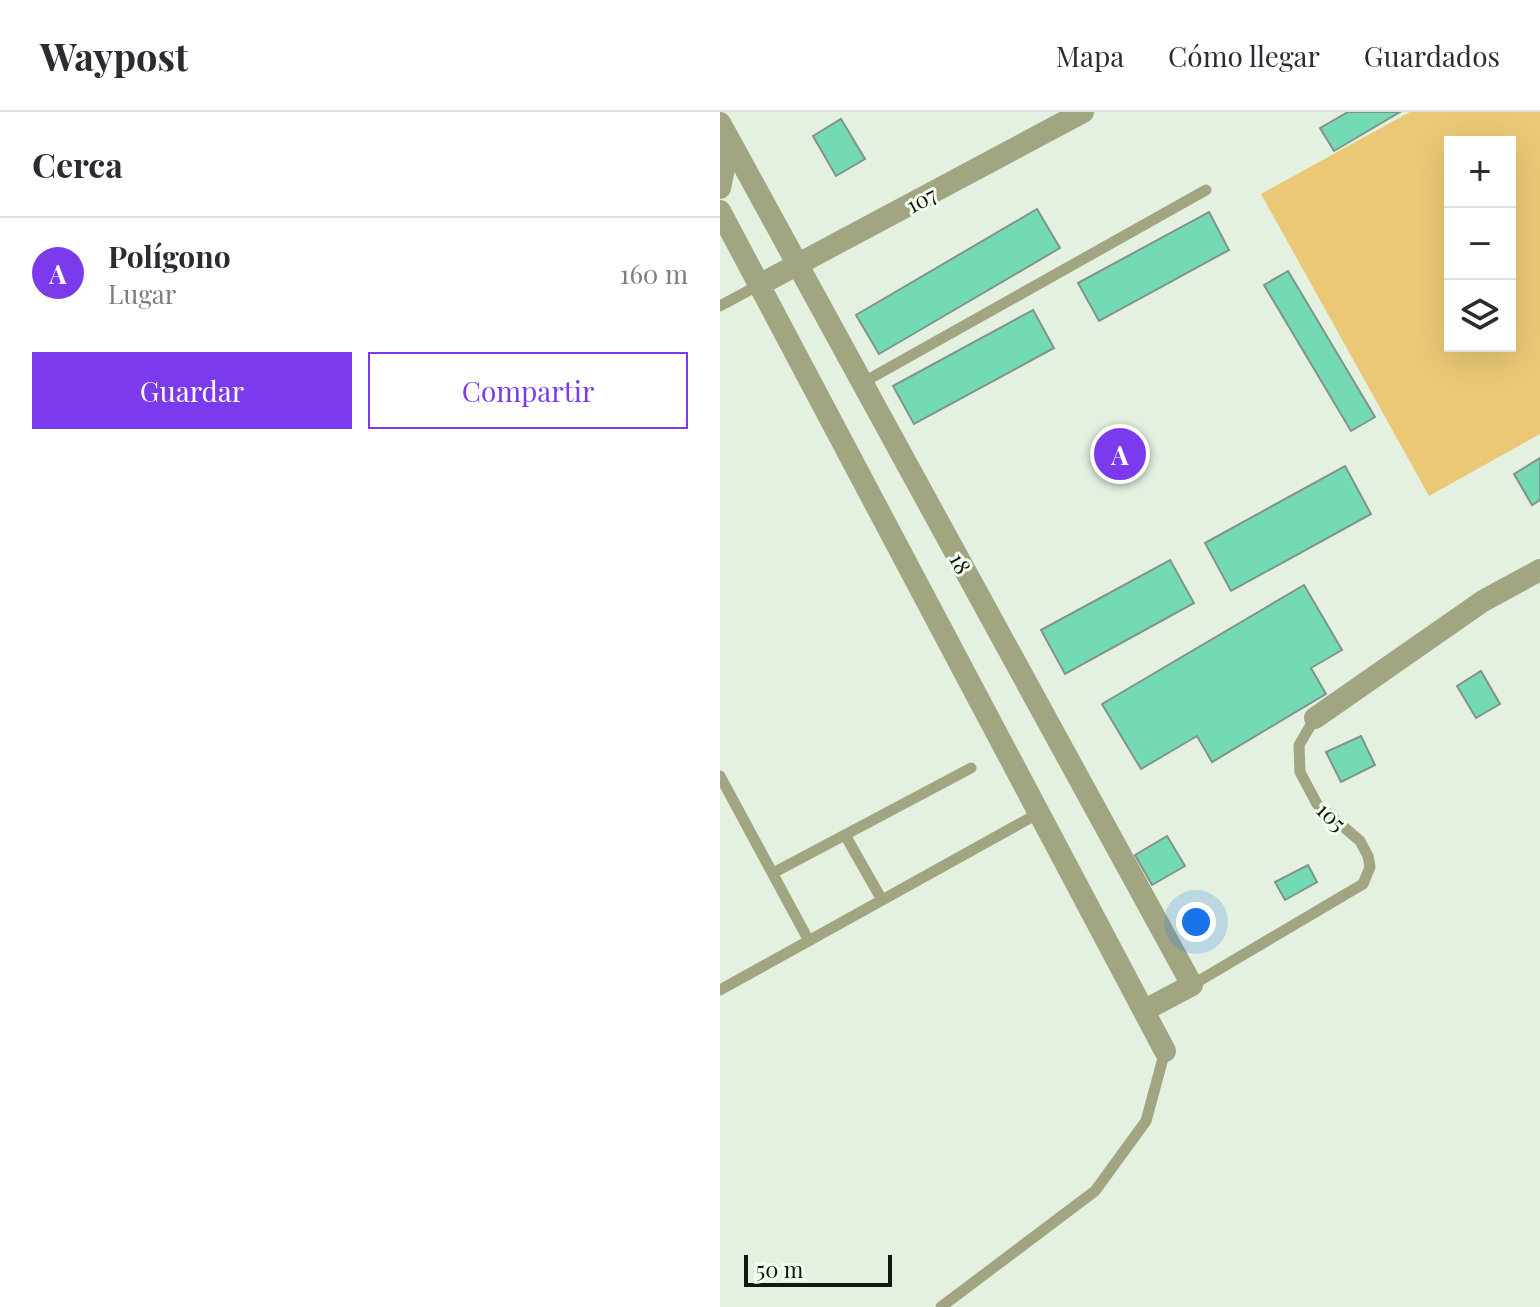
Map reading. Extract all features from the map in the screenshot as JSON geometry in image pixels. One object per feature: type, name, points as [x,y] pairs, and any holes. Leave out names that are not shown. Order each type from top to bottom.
[{"type":"street","name":"107","points":[[759,285],[1083,112]]},
{"type":"street","name":"18","points":[[725,132],[1192,985]]},
{"type":"street","name":"18","points":[[720,188],[725,132]]},
{"type":"street","points":[[720,211],[1165,1051]]},
{"type":"street","name":"105","points":[[1315,718],[1483,601],[1540,570]]},
{"type":"street","name":"105","points":[[1145,1010],[1192,985]]},
{"type":"lane","points":[[862,383],[1206,190]]},
{"type":"lane","points":[[720,306],[759,285]]},
{"type":"lane","name":"105","points":[[1192,985],[1363,884],[1370,867],[1360,841],[1317,804],[1300,772],[1299,745],[1315,718]]},
{"type":"lane","points":[[773,873],[971,768]]},
{"type":"lane","points":[[720,776],[809,941]]},
{"type":"lane","points":[[720,990],[1040,812]]},
{"type":"lane","points":[[845,835],[882,900]]},
{"type":"lane","points":[[941,1307],[1095,1191],[1146,1121],[1165,1051]]},
{"type":"shaded area","points":[[1410,112],[1540,112],[1540,434],[1429,496],[1261,194]]},
{"type":"building","points":[[1348,112],[1400,112],[1334,151],[1320,128]]},
{"type":"building","points":[[841,119],[865,159],[836,176],[813,136]]},
{"type":"building","points":[[1037,209],[1060,248],[879,354],[856,315]]},
{"type":"building","points":[[1209,212],[1229,250],[1099,321],[1078,283]]},
{"type":"building","points":[[1288,271],[1375,417],[1351,431],[1264,285]]},
{"type":"building","points":[[1033,310],[1054,348],[914,424],[893,386]]},
{"type":"building","points":[[1540,458],[1540,500],[1532,505],[1514,474]]},
{"type":"building","points":[[1345,466],[1371,514],[1231,591],[1205,543]]},
{"type":"building","points":[[1170,560],[1194,603],[1065,674],[1041,630]]},
{"type":"building","points":[[1304,585],[1342,650],[1311,668],[1326,694],[1212,762],[1197,736],[1141,769],[1102,704]]},
{"type":"building","points":[[1481,671],[1500,704],[1476,718],[1457,686]]},
{"type":"building","points":[[1361,736],[1375,765],[1341,782],[1326,752]]},
{"type":"building","points":[[1167,836],[1185,866],[1152,885],[1135,855]]},
{"type":"building","points":[[1308,865],[1317,882],[1285,900],[1275,882]]},
{"type":"place","name":"Polígono","points":[[1120,454]]}]
